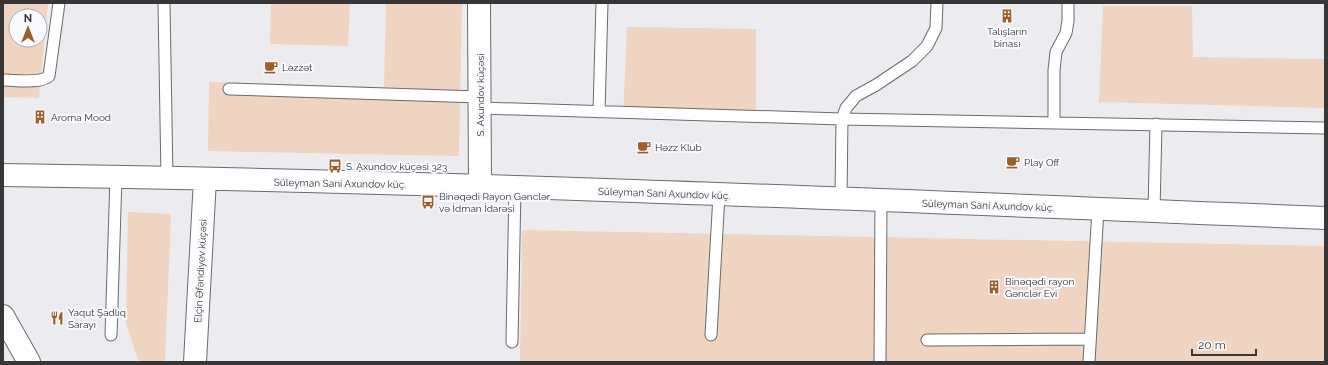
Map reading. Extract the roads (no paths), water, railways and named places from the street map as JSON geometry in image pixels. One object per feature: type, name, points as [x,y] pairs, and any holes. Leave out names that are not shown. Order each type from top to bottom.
[{"type":"street","name":"S. Axundov küçəsi","points":[[479,3],[480,186]]},
{"type":"street","name":"Süleyman Sani Axundov küç.","points":[[3,175],[515,187],[1325,218]]},
{"type":"street","name":"Elçin Əfəndiyev küçəsi","points":[[195,362],[205,179]]},
{"type":"street","points":[[3,316],[29,362]]},
{"type":"lane","points":[[3,80],[33,81],[46,79],[49,76],[59,3]]},
{"type":"lane","points":[[164,3],[167,178]]},
{"type":"lane","points":[[599,112],[602,3]]},
{"type":"lane","points":[[841,199],[842,119],[846,108],[856,96],[876,85],[912,61],[927,46],[936,28],[938,3]]},
{"type":"lane","points":[[1054,122],[1054,70],[1056,52],[1066,33],[1068,3]]},
{"type":"lane","points":[[229,90],[480,102],[599,112],[842,119],[1325,128]]},
{"type":"lane","points":[[1154,211],[1156,124]]},
{"type":"lane","points":[[111,335],[116,177]]},
{"type":"lane","points":[[512,342],[515,187]]},
{"type":"lane","points":[[710,335],[719,195]]},
{"type":"lane","points":[[880,362],[881,200]]},
{"type":"lane","points":[[1089,362],[1098,209]]},
{"type":"lane","points":[[927,340],[1090,339]]},
{"type":"place","name":"Talışların binası","points":[[1007,16]]},
{"type":"place","name":"Ləzzət","points":[[271,67]]},
{"type":"place","name":"Aroma Mood","points":[[40,117]]},
{"type":"place","name":"Həzz Klub","points":[[644,147]]},
{"type":"place","name":"Play Off","points":[[1013,162]]},
{"type":"place","name":"S. Axundov küçəsi 323","points":[[335,166]]},
{"type":"place","name":"Binəqədi Rayon Gənclər və İdman İdarəsi","points":[[428,202]]},
{"type":"place","name":"Binəqədi rayon Gənclər Evi","points":[[994,287]]},
{"type":"place","name":"Yaqut Şadlıq Sarayı","points":[[57,318]]}]
